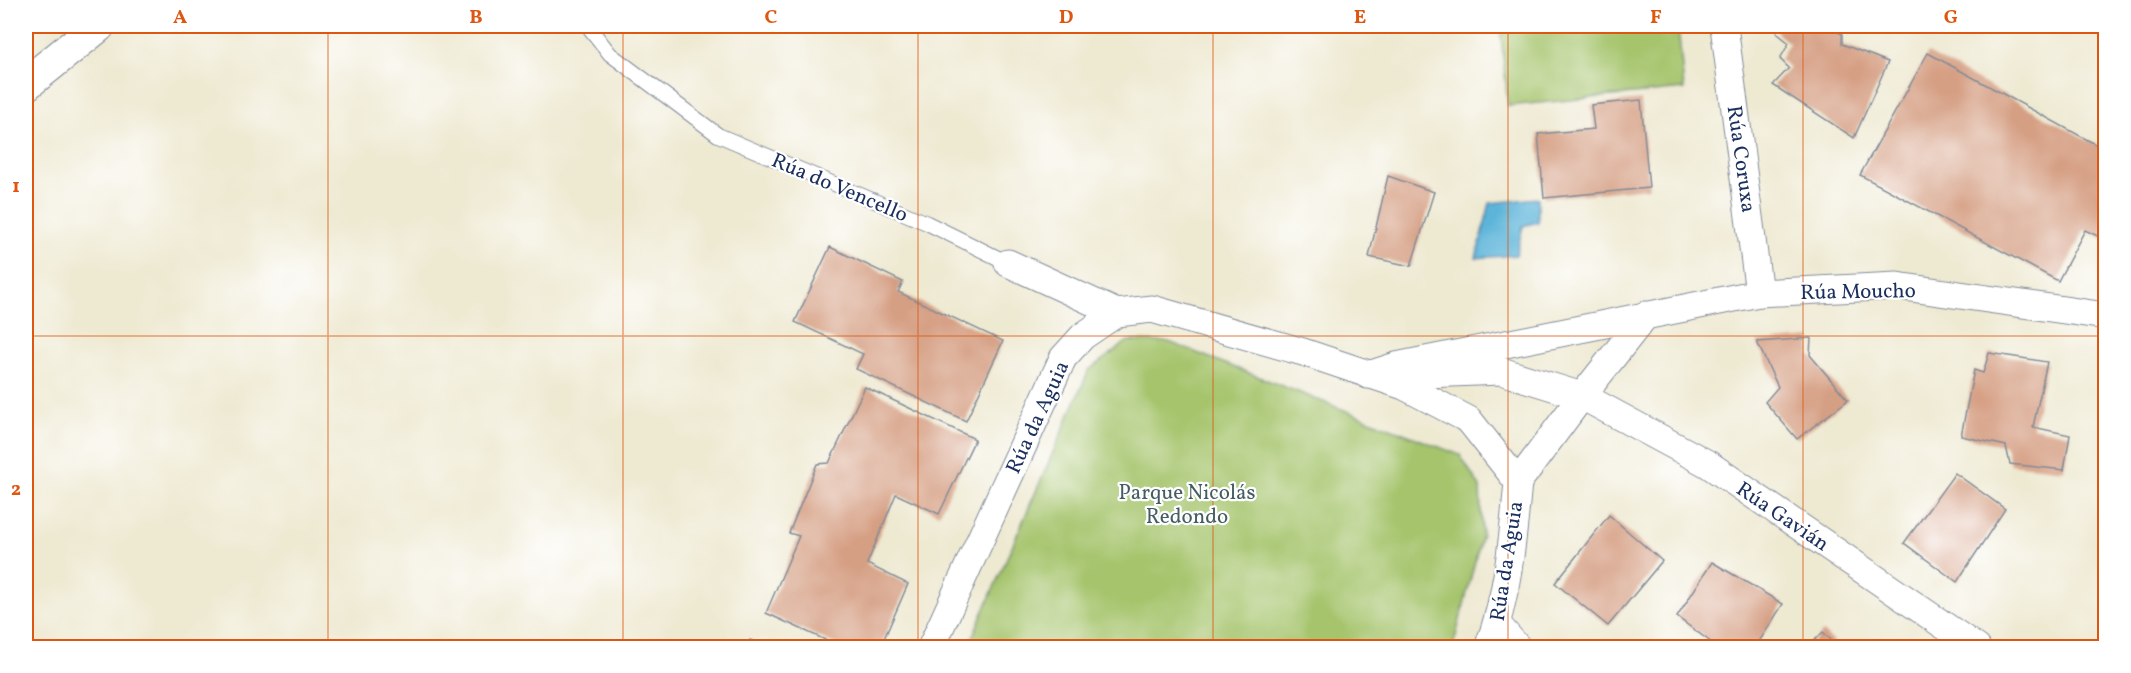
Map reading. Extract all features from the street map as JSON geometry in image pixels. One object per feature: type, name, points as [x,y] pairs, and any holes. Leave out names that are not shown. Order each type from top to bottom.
[{"type":"main road","points":[[26,84],[98,26]]},
{"type":"street","name":"Rúa Coruxa","points":[[1724,26],[1760,293]]},
{"type":"street","name":"Rúa do Vencello","points":[[1008,263],[1117,313]]},
{"type":"street","name":"Rúa Moucho","points":[[1368,375],[1396,366],[1760,293],[1897,286],[2106,316]]},
{"type":"street","name":"Rúa da Aguia","points":[[931,648],[1063,358],[1083,336],[1117,313],[1152,309],[1303,352],[1404,386],[1469,420],[1518,482],[1515,520],[1492,636]]},
{"type":"street","points":[[1518,482],[1646,315]]},
{"type":"street","points":[[1404,386],[1427,374],[1501,371],[1582,396]]},
{"type":"street","name":"Rúa Gavián","points":[[1582,396],[1708,464],[1977,648]]},
{"type":"street","points":[[1492,636],[1518,648]]},
{"type":"lane","name":"Rúa do Vencello","points":[[588,26],[610,54],[718,135],[927,224],[1008,263]]},
{"type":"green space","points":[[1500,26],[1678,26],[1684,89],[1508,106]]},
{"type":"green space","name":"Parque Nicolás Redondo","points":[[1128,341],[1169,342],[1460,455],[1480,487],[1482,534],[1453,647],[968,647],[1089,370]]},
{"type":"water","points":[[1538,198],[1538,222],[1523,226],[1516,255],[1476,258],[1490,203]]},
{"type":"building","points":[[1774,26],[1828,26],[1842,34],[1842,44],[1888,62],[1854,138],[1773,85],[1789,68],[1780,59],[1789,43],[1778,34]]},
{"type":"building","points":[[1928,53],[2106,150],[2106,240],[2085,230],[2058,281],[1860,175]]},
{"type":"building","points":[[1641,100],[1649,188],[1544,198],[1538,134],[1594,129],[1591,105]]},
{"type":"building","points":[[1388,176],[1434,192],[1411,266],[1369,257]]},
{"type":"building","points":[[830,247],[903,282],[898,292],[1003,341],[966,421],[856,369],[863,354],[795,322]]},
{"type":"building","points":[[1811,338],[1810,355],[1848,400],[1797,439],[1765,402],[1778,387],[1757,342]]},
{"type":"building","points":[[1989,353],[2047,362],[2033,427],[2070,435],[2064,470],[2010,464],[2006,446],[1961,436],[1974,370],[1983,373]]},
{"type":"building","points":[[865,387],[975,439],[939,514],[896,494],[867,564],[908,584],[880,648],[843,648],[766,613],[799,536],[789,533],[817,464],[829,463]]},
{"type":"building","points":[[1955,473],[2005,509],[1957,582],[1904,543]]},
{"type":"building","points":[[1609,515],[1662,561],[1608,626],[1555,583]]},
{"type":"building","points":[[1712,562],[1783,604],[1755,648],[1719,648],[1677,617]]},
{"type":"building","points":[[1823,632],[1839,648],[1807,648]]},
{"type":"building","points":[[750,640],[766,648],[747,648]]}]
